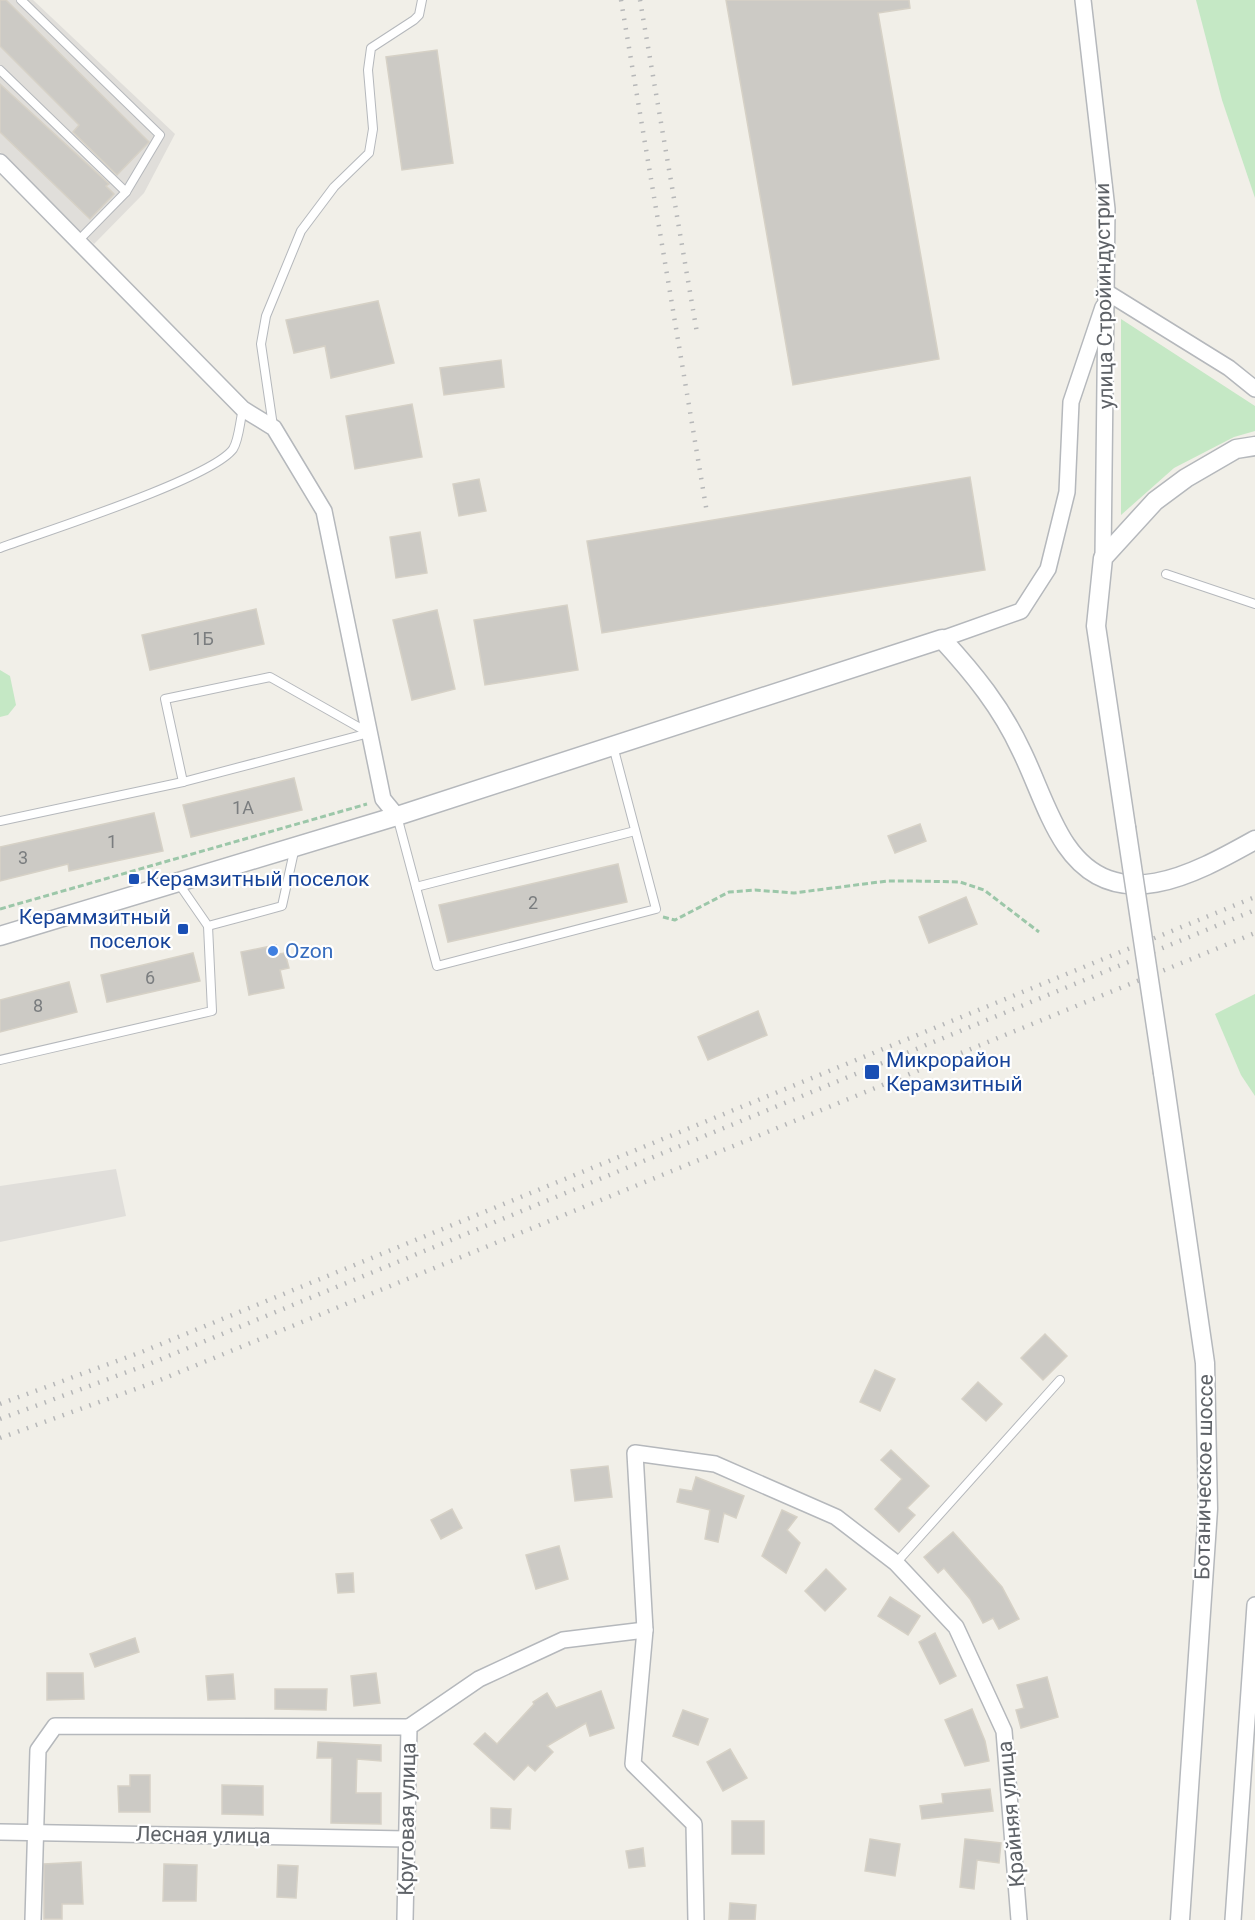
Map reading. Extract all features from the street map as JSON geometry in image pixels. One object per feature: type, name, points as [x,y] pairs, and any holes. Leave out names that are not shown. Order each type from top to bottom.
[{"type":"street","name":"улица Стройиндустрии","points":[[1083,0],[1107,209],[1108,293],[1103,558]]},
{"type":"street","points":[[0,162],[243,408],[274,428],[324,511],[383,799],[398,816]]},
{"type":"street","points":[[0,936],[398,816],[942,639],[1021,611],[1048,569],[1067,492],[1071,402],[1108,293],[1229,368],[1255,389]]},
{"type":"street","points":[[1103,558],[1155,501],[1186,478],[1236,448],[1255,446]]},
{"type":"street","name":"Ботаническое шоссе","points":[[1103,558],[1096,626],[1205,1363],[1208,1487],[1180,1920]]},
{"type":"street","points":[[942,639],[982,682],[1020,747],[1065,843],[1091,872],[1105,881],[1146,886],[1205,868],[1255,840]]},
{"type":"street","name":"Крайняя улица","points":[[645,1630],[635,1453],[715,1464],[836,1516],[896,1563],[956,1627],[1004,1731],[1019,1920]]},
{"type":"street","points":[[1233,1920],[1255,1605]]},
{"type":"street","points":[[645,1630],[633,1764],[694,1824],[696,1920]]},
{"type":"street","name":"Круговая улица","points":[[405,1920],[409,1727],[479,1679],[563,1640],[645,1630]]},
{"type":"street","points":[[33,1920],[38,1750],[55,1726],[409,1727]]},
{"type":"street","name":"Лесная улица","points":[[0,1832],[407,1839]]},
{"type":"lane","points":[[21,0],[160,135],[126,192],[78,241]]},
{"type":"lane","points":[[274,428],[261,344],[266,316],[301,231],[334,187],[369,153],[373,129],[368,70],[371,48],[414,20],[419,15],[422,0]]},
{"type":"lane","points":[[0,70],[126,192]]},
{"type":"lane","points":[[0,548],[163,488],[216,464],[234,448],[243,408]]},
{"type":"lane","points":[[1166,574],[1255,604]]},
{"type":"lane","points":[[183,782],[165,699],[270,677],[369,733]]},
{"type":"lane","points":[[0,821],[183,782],[369,733]]},
{"type":"lane","points":[[398,816],[437,966],[656,909],[613,746]]},
{"type":"lane","points":[[416,887],[635,831]]},
{"type":"lane","points":[[208,926],[282,906],[296,847]]},
{"type":"lane","points":[[0,1060],[212,1011],[208,926],[178,882]]},
{"type":"lane","points":[[896,1563],[1060,1380]]},
{"type":"path","points":[[0,909],[383,799]]},
{"type":"path","points":[[656,909],[665,919],[675,921],[729,892],[755,890],[794,893],[887,881],[960,882],[984,890],[1040,932]]},
{"type":"shaded area","points":[[0,0],[33,0],[175,134],[144,193],[94,244],[0,152]]},
{"type":"shaded area","points":[[116,1169],[126,1216],[0,1242],[0,1186]]},
{"type":"green space","points":[[1196,0],[1255,0],[1255,198],[1222,100]]},
{"type":"green space","points":[[1121,319],[1255,406],[1255,431],[1234,437],[1174,468],[1121,515]]},
{"type":"green space","points":[[0,670],[10,676],[16,705],[8,715],[0,717]]},
{"type":"green space","points":[[1255,994],[1255,1096],[1241,1075],[1215,1014]]},
{"type":"building","points":[[0,0],[6,0],[149,142],[117,175],[73,132],[79,125],[0,46]]},
{"type":"building","points":[[726,0],[909,0],[910,8],[878,13],[939,359],[793,385]]},
{"type":"building","points":[[437,50],[453,163],[402,170],[386,57]]},
{"type":"building","points":[[0,84],[109,184],[106,186],[114,194],[90,219],[0,132]]},
{"type":"building","points":[[378,301],[394,363],[331,378],[325,346],[294,353],[286,320]]},
{"type":"building","points":[[501,360],[504,387],[444,395],[440,368]]},
{"type":"building","points":[[412,404],[422,457],[355,469],[346,416]]},
{"type":"building","points":[[970,477],[985,570],[602,633],[587,541]]},
{"type":"building","points":[[479,479],[486,511],[459,516],[453,484]]},
{"type":"building","points":[[420,532],[427,573],[396,578],[390,537]]},
{"type":"building","points":[[567,605],[578,670],[485,685],[474,620]]},
{"type":"building","points":[[256,609],[264,644],[150,670],[142,635]]},
{"type":"building","points":[[437,610],[455,689],[412,700],[393,620]]},
{"type":"building","points":[[294,778],[302,810],[191,837],[183,805]]},
{"type":"building","points":[[154,813],[163,851],[69,871],[68,864],[0,881],[0,847]]},
{"type":"building","points":[[920,824],[926,841],[895,853],[888,836]]},
{"type":"building","points":[[618,864],[627,902],[448,942],[439,905]]},
{"type":"building","points":[[966,897],[977,924],[929,943],[919,917]]},
{"type":"building","points":[[276,945],[278,954],[285,953],[289,968],[280,970],[284,988],[249,995],[241,952]]},
{"type":"building","points":[[193,953],[200,981],[107,1002],[101,975]]},
{"type":"building","points":[[69,982],[77,1012],[0,1032],[0,1000]]},
{"type":"building","points":[[758,1011],[767,1035],[708,1060],[698,1037]]},
{"type":"building","points":[[1045,1334],[1067,1356],[1043,1380],[1021,1358]]},
{"type":"building","points":[[875,1370],[895,1379],[880,1411],[860,1402]]},
{"type":"building","points":[[978,1382],[1002,1404],[986,1421],[962,1399]]},
{"type":"building","points":[[891,1450],[929,1486],[907,1508],[915,1515],[899,1532],[875,1509],[902,1479],[881,1460]]},
{"type":"building","points":[[608,1466],[612,1497],[575,1501],[571,1470]]},
{"type":"building","points":[[696,1477],[744,1496],[736,1518],[724,1513],[718,1542],[705,1539],[710,1510],[677,1502],[680,1489],[692,1491]]},
{"type":"building","points":[[452,1509],[462,1528],[441,1539],[431,1520]]},
{"type":"building","points":[[782,1510],[797,1517],[787,1530],[800,1543],[786,1573],[762,1556]]},
{"type":"building","points":[[953,1532],[1002,1587],[1019,1619],[999,1629],[993,1618],[983,1623],[970,1599],[944,1568],[938,1573],[924,1557]]},
{"type":"building","points":[[559,1546],[568,1579],[536,1589],[526,1555]]},
{"type":"building","points":[[826,1569],[846,1589],[825,1611],[805,1591]]},
{"type":"building","points":[[353,1573],[354,1592],[338,1593],[336,1574]]},
{"type":"building","points":[[890,1597],[920,1616],[908,1635],[878,1616]]},
{"type":"building","points":[[935,1633],[956,1676],[940,1684],[919,1642]]},
{"type":"building","points":[[135,1638],[139,1652],[95,1667],[90,1654]]},
{"type":"building","points":[[47,1673],[83,1673],[84,1699],[47,1700]]},
{"type":"building","points":[[376,1673],[380,1703],[354,1706],[351,1676]]},
{"type":"building","points":[[233,1674],[235,1699],[208,1700],[206,1676]]},
{"type":"building","points":[[1047,1677],[1058,1717],[1021,1728],[1016,1710],[1024,1708],[1017,1685]]},
{"type":"building","points":[[275,1689],[327,1689],[326,1710],[275,1709]]},
{"type":"building","points":[[601,1691],[614,1728],[590,1736],[586,1723],[547,1746],[553,1752],[535,1771],[528,1765],[514,1780],[474,1744],[485,1733],[497,1744],[534,1704],[533,1702],[547,1693],[556,1708]]},
{"type":"building","points":[[972,1709],[985,1741],[989,1761],[965,1766],[945,1720]]},
{"type":"building","points":[[683,1710],[708,1719],[698,1745],[673,1736]]},
{"type":"building","points":[[318,1742],[381,1745],[381,1761],[357,1759],[356,1793],[381,1793],[381,1824],[331,1823],[332,1758],[317,1758]]},
{"type":"building","points":[[730,1749],[747,1778],[723,1791],[707,1762]]},
{"type":"building","points":[[130,1775],[150,1775],[150,1812],[119,1812],[118,1786],[130,1786]]},
{"type":"building","points":[[222,1785],[263,1786],[263,1815],[222,1814]]},
{"type":"building","points":[[990,1789],[993,1811],[922,1819],[920,1806],[943,1803],[942,1794]]},
{"type":"building","points":[[491,1808],[511,1809],[510,1829],[491,1828]]},
{"type":"building","points":[[732,1821],[764,1821],[764,1854],[732,1854]]},
{"type":"building","points":[[870,1839],[900,1844],[895,1876],[865,1871]]},
{"type":"building","points":[[965,1839],[1001,1843],[999,1863],[977,1860],[974,1889],[960,1887]]},
{"type":"building","points":[[643,1848],[645,1866],[629,1868],[626,1851]]},
{"type":"building","points":[[81,1862],[83,1904],[62,1904],[62,1919],[44,1919],[44,1864]]},
{"type":"building","points":[[164,1864],[197,1865],[196,1901],[163,1901]]},
{"type":"building","points":[[278,1865],[298,1866],[296,1898],[277,1897]]},
{"type":"building","points":[[730,1903],[756,1905],[755,1920],[729,1920]]},
{"type":"railway","points":[[621,0],[707,513]]},
{"type":"railway","points":[[640,0],[697,333]]},
{"type":"railway","points":[[0,1404],[144,1351],[1255,897]]},
{"type":"railway","points":[[0,1419],[149,1364],[1255,910]]},
{"type":"railway","points":[[0,1438],[155,1382],[1255,933]]},
{"type":"place","name":"Керамзитный поселок","points":[[134,879]]},
{"type":"place","name":"Кераммзитный поселок","points":[[183,929]]},
{"type":"place","name":"Ozon","points":[[273,951]]},
{"type":"place","name":"Микрорайон Керамзитный","points":[[872,1072]]}]
